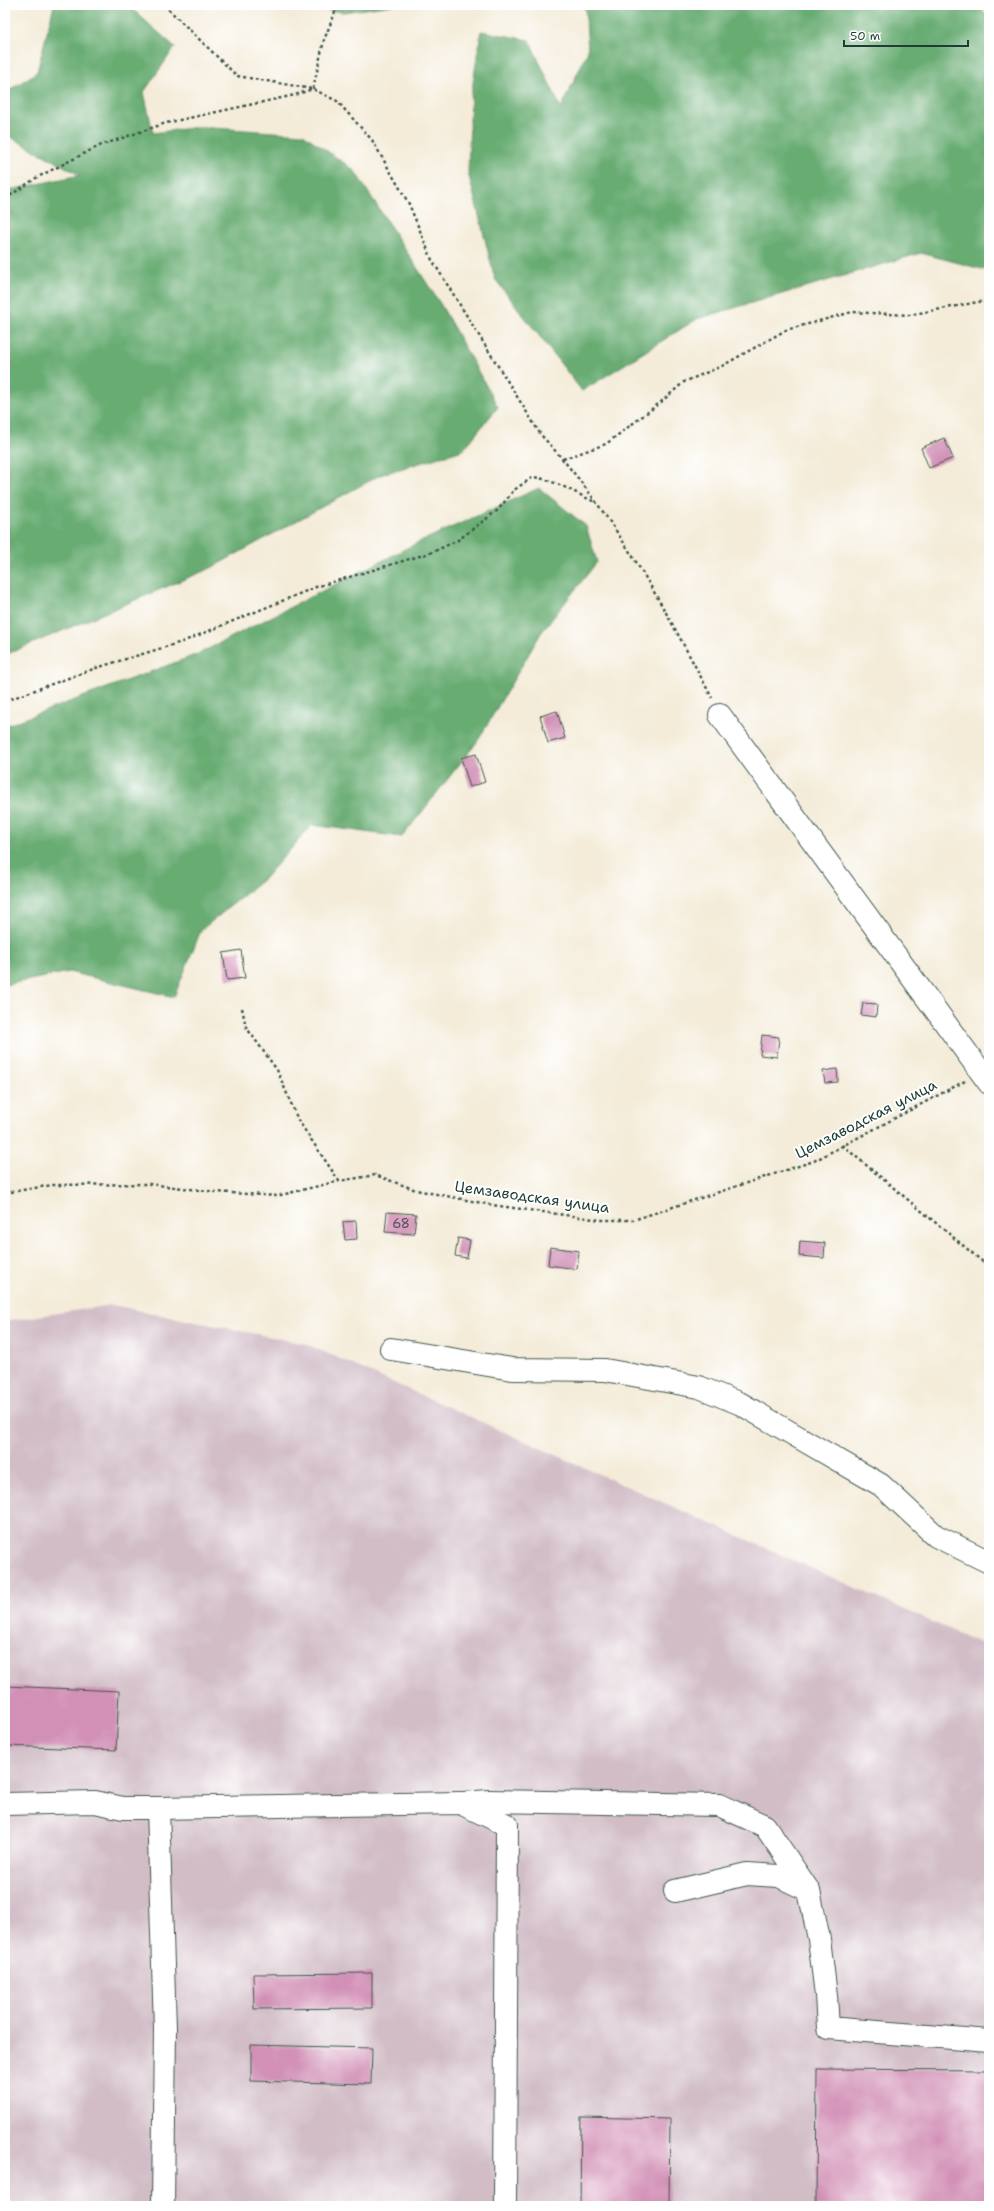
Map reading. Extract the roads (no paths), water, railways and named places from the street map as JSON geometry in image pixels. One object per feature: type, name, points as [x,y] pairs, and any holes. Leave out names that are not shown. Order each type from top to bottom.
[{"type":"street","points":[[720,715],[985,1078]]},
{"type":"street","points":[[391,1349],[512,1369],[605,1370],[699,1386],[741,1404],[881,1485],[936,1536],[989,1562]]},
{"type":"street","points":[[5,1804],[95,1802],[123,1808],[460,1803],[489,1801],[719,1805],[765,1826],[809,1891],[820,1939],[828,2028],[989,2041]]},
{"type":"street","points":[[460,1803],[507,1825],[505,2206]]},
{"type":"street","points":[[158,1808],[165,2028],[163,2206]]},
{"type":"street","points":[[675,1891],[747,1874],[779,1876],[809,1891]]}]
